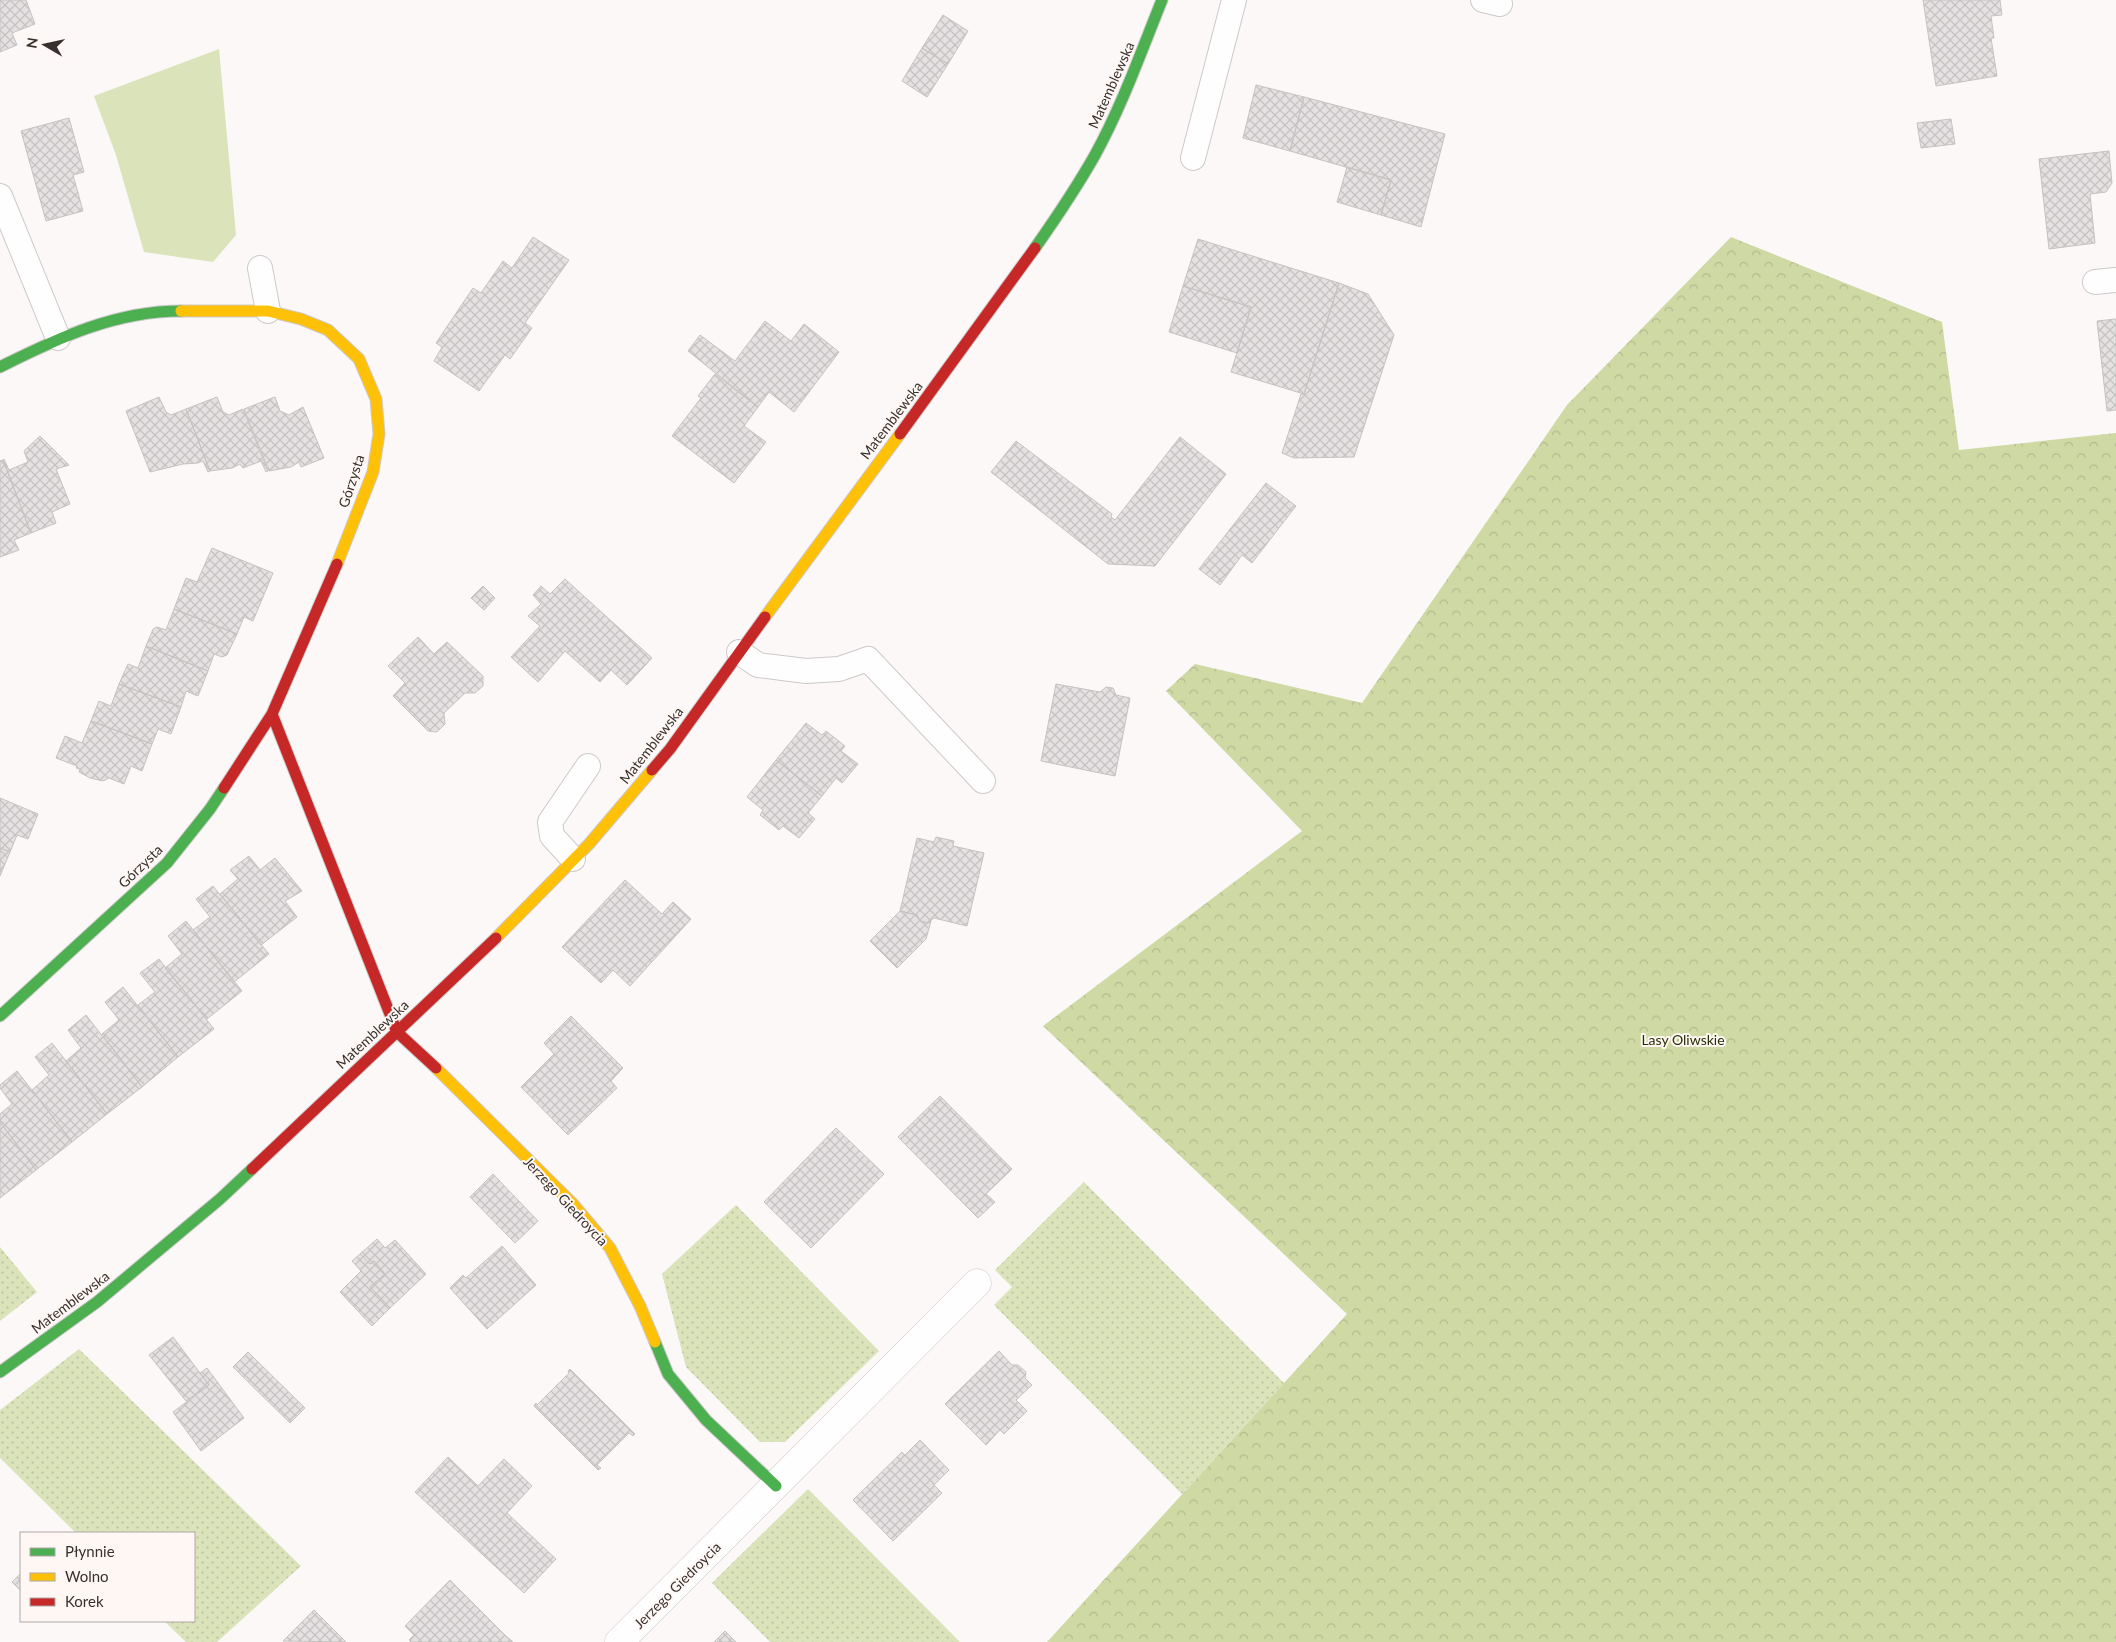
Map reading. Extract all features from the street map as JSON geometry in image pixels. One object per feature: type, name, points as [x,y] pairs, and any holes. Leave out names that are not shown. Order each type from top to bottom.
[{"type":"street","name":"Matemblewska","points":[[0,1372],[97,1302],[220,1199],[489,945],[589,844],[670,749],[739,652],[1010,285],[1060,213],[1096,154],[1125,91],[1162,0]]},
{"type":"street","name":"Górzysta","points":[[0,366],[58,338],[97,324],[160,311],[268,311],[301,319],[328,330],[359,358],[376,399],[379,434],[373,472],[338,560],[272,714],[210,808],[167,863],[0,1016]]},
{"type":"street","points":[[272,714],[396,1032]]},
{"type":"street","name":"Jerzego Giedroycia","points":[[396,1032],[432,1064],[573,1204],[610,1248],[640,1306],[668,1374],[706,1420],[776,1486]]},
{"type":"street","name":"Jerzego Giedroycia","points":[[619,1642],[977,1283]]},
{"type":"lane","points":[[1193,158],[1234,0]]},
{"type":"lane","points":[[0,196],[58,338]]},
{"type":"lane","points":[[260,268],[268,311]]},
{"type":"lane","points":[[739,652],[758,665],[806,671],[839,669],[868,659],[983,781]]},
{"type":"lane","points":[[573,859],[552,836],[550,822],[588,766]]},
{"type":"green space","points":[[219,49],[236,235],[213,262],[144,252],[116,155],[94,96]]},
{"type":"green space","name":"Lasy Oliwskie","points":[[1731,237],[1942,322],[1959,450],[2116,433],[2116,1642],[1047,1642],[1347,1314],[1043,1026],[1302,831],[1166,691],[1195,664],[1362,703],[1567,405]]},
{"type":"green space","points":[[1084,1182],[1284,1383],[1182,1494],[994,1305],[1012,1287],[995,1270]]},
{"type":"green space","points":[[736,1205],[879,1351],[785,1442],[760,1442],[686,1367],[662,1274]]},
{"type":"green space","points":[[0,1247],[37,1292],[0,1321]]},
{"type":"green space","points":[[79,1349],[301,1566],[217,1642],[186,1642],[165,1622],[195,1622],[195,1532],[75,1532],[0,1458],[0,1410]]},
{"type":"green space","points":[[808,1489],[960,1642],[770,1642],[712,1583]]},
{"type":"building","points":[[0,0],[26,0],[35,24],[12,33],[17,45],[0,52]]},
{"type":"building","points":[[1923,0],[2000,0],[2002,15],[1991,16],[1994,38],[1991,38],[1997,76],[1936,86]]},
{"type":"building","points":[[943,15],[968,31],[948,64],[922,48]]},
{"type":"building","points":[[922,48],[948,64],[927,97],[902,81]]},
{"type":"building","points":[[1256,85],[1304,97],[1290,151],[1243,138]]},
{"type":"building","points":[[1304,97],[1445,134],[1421,227],[1381,215],[1391,180],[1290,151]]},
{"type":"building","points":[[69,118],[84,172],[73,175],[83,211],[46,221],[21,131]]},
{"type":"building","points":[[1951,119],[1955,144],[1921,148],[1917,123]]},
{"type":"building","points":[[2109,151],[2112,183],[2106,192],[2090,194],[2095,243],[2049,249],[2039,159]]},
{"type":"building","points":[[1347,167],[1391,180],[1381,215],[1337,202]]},
{"type":"building","points":[[533,237],[569,260],[525,323],[532,328],[510,359],[505,355],[479,391],[434,361],[442,347],[436,343],[473,288],[481,293],[503,261],[512,268]]},
{"type":"building","points":[[1198,239],[1339,283],[1304,394],[1231,372],[1251,307],[1183,286]]},
{"type":"building","points":[[1339,283],[1368,294],[1394,335],[1354,457],[1294,458],[1282,453],[1301,394],[1304,394]]},
{"type":"building","points":[[1183,286],[1251,307],[1237,353],[1169,332]]},
{"type":"building","points":[[2116,319],[2116,410],[2107,411],[2097,321]]},
{"type":"building","points":[[765,321],[791,341],[804,324],[839,352],[794,412],[769,392],[758,407],[688,351],[700,335],[735,361]]},
{"type":"building","points":[[715,374],[758,407],[744,426],[766,442],[734,483],[672,436],[701,398],[698,396]]},
{"type":"building","points":[[159,397],[166,412],[171,415],[186,409],[210,471],[208,472],[203,461],[150,472],[126,411]]},
{"type":"building","points":[[217,397],[223,412],[229,415],[243,409],[268,471],[266,472],[261,461],[243,468],[240,464],[232,468],[210,471],[186,409]]},
{"type":"building","points":[[275,397],[280,411],[289,415],[303,407],[324,458],[301,467],[299,462],[291,467],[269,471],[244,409]]},
{"type":"building","points":[[40,436],[69,465],[56,469],[70,504],[52,512],[56,523],[31,533],[3,460],[9,470],[28,462],[24,451]]},
{"type":"building","points":[[1180,437],[1226,474],[1155,566],[1108,564],[991,472],[1016,441],[1112,514],[1111,517],[1115,520]]},
{"type":"building","points":[[3,460],[31,533],[14,540],[19,550],[0,557],[0,461]]},
{"type":"building","points":[[1266,483],[1296,506],[1252,563],[1242,555],[1220,585],[1199,569]]},
{"type":"building","points":[[212,548],[273,573],[253,621],[244,617],[237,634],[174,609],[186,578],[197,582]]},
{"type":"building","points":[[565,579],[652,658],[627,685],[611,670],[600,682],[565,651],[538,682],[511,657],[540,626],[528,616],[541,604],[533,595],[541,586],[550,594]]},
{"type":"building","points":[[483,586],[495,598],[484,610],[471,598]]},
{"type":"building","points":[[174,609],[237,634],[227,655],[222,657],[214,654],[208,671],[146,646],[153,629],[157,627],[166,630]]},
{"type":"building","points":[[418,637],[434,654],[447,642],[483,676],[483,686],[475,693],[465,693],[444,713],[445,724],[437,732],[428,731],[393,696],[405,683],[388,666]]},
{"type":"building","points":[[146,646],[208,671],[198,696],[186,691],[181,707],[119,684],[128,664],[138,668]]},
{"type":"building","points":[[119,684],[181,707],[171,734],[158,729],[152,744],[91,721],[99,701],[111,706]]},
{"type":"building","points":[[1056,684],[1100,692],[1106,687],[1113,688],[1116,695],[1130,698],[1115,776],[1041,761]]},
{"type":"building","points":[[91,721],[152,744],[142,771],[131,766],[124,784],[109,778],[103,781],[90,778],[79,772],[80,769],[76,768],[77,766],[56,758],[65,736],[82,743]]},
{"type":"building","points":[[806,723],[822,735],[826,731],[845,746],[841,751],[858,764],[842,783],[836,778],[822,796],[776,760]]},
{"type":"building","points":[[776,760],[822,796],[808,813],[815,819],[799,838],[783,826],[779,830],[760,815],[763,810],[747,797]]},
{"type":"building","points":[[0,798],[38,814],[28,839],[17,835],[10,852],[0,848]]},
{"type":"building","points":[[936,837],[954,841],[953,846],[984,853],[967,926],[934,918],[928,923],[920,921],[917,915],[900,911],[917,838],[934,842]]},
{"type":"building","points":[[0,848],[10,852],[0,876]]},
{"type":"building","points":[[249,856],[260,870],[275,858],[302,891],[285,901],[297,917],[261,945],[220,894],[238,879],[230,870]]},
{"type":"building","points":[[625,880],[662,914],[673,902],[691,919],[630,986],[613,970],[601,983],[562,947]]},
{"type":"building","points":[[213,886],[269,954],[234,982],[193,930],[210,917],[196,899]]},
{"type":"building","points":[[900,911],[917,915],[920,921],[928,923],[931,921],[926,939],[897,968],[870,941]]},
{"type":"building","points":[[186,921],[242,991],[207,1019],[165,968],[182,954],[168,936]]},
{"type":"building","points":[[159,959],[214,1029],[178,1057],[138,1005],[155,992],[140,973]]},
{"type":"building","points":[[123,987],[178,1057],[142,1087],[102,1034],[119,1020],[105,1002]]},
{"type":"building","points":[[86,1015],[142,1087],[107,1114],[66,1061],[81,1048],[68,1030]]},
{"type":"building","points":[[571,1016],[623,1068],[611,1081],[617,1088],[568,1135],[521,1087],[554,1054],[544,1043]]},
{"type":"building","points":[[52,1043],[107,1114],[72,1142],[32,1090],[49,1075],[35,1057]]},
{"type":"building","points":[[17,1071],[72,1142],[36,1170],[0,1122],[0,1114],[12,1104],[0,1088],[0,1085]]},
{"type":"building","points":[[940,1096],[1012,1169],[986,1194],[995,1202],[978,1218],[898,1137]]},
{"type":"building","points":[[0,1122],[36,1170],[0,1198]]},
{"type":"building","points":[[836,1128],[884,1174],[811,1248],[764,1202]]},
{"type":"building","points":[[493,1174],[538,1221],[515,1243],[470,1197]]},
{"type":"building","points":[[377,1239],[385,1248],[395,1240],[426,1274],[390,1308],[370,1287],[385,1274],[374,1261],[370,1264],[360,1254]]},
{"type":"building","points":[[502,1246],[536,1285],[487,1329],[450,1288],[463,1275],[466,1278]]},
{"type":"building","points":[[360,1254],[370,1264],[374,1261],[385,1274],[370,1287],[390,1308],[372,1326],[340,1292],[361,1271],[352,1261]]},
{"type":"building","points":[[173,1337],[209,1385],[186,1401],[149,1355]]},
{"type":"building","points":[[999,1351],[1012,1365],[1018,1365],[1026,1372],[1025,1378],[1032,1385],[1016,1400],[1027,1411],[1004,1434],[1000,1430],[986,1445],[945,1404]]},
{"type":"building","points":[[248,1352],[305,1408],[290,1423],[233,1367]]},
{"type":"building","points":[[207,1368],[244,1418],[201,1451],[173,1412],[209,1385],[200,1373]]},
{"type":"building","points":[[570,1369],[635,1434],[633,1436],[629,1433],[597,1465],[601,1468],[598,1470],[534,1406],[569,1373]]},
{"type":"building","points":[[920,1440],[949,1470],[934,1485],[942,1493],[893,1541],[853,1500],[902,1452],[905,1455]]},
{"type":"building","points":[[448,1457],[478,1486],[504,1459],[532,1486],[507,1513],[556,1559],[524,1593],[415,1492]]},
{"type":"building","points":[[20,1574],[20,1590],[12,1582]]},
{"type":"building","points":[[450,1580],[513,1642],[411,1642],[409,1640],[414,1635],[405,1626]]},
{"type":"building","points":[[314,1610],[346,1642],[283,1641]]},
{"type":"building","points":[[725,1631],[736,1642],[714,1642]]},
{"type":"traffic: fast","points":[[1035,248],[1074,191],[1105,136],[1131,79],[1162,0]]},
{"type":"traffic: fast","points":[[0,367],[43,346],[110,321],[157,312],[181,311]]},
{"type":"traffic: fast","points":[[0,1016],[167,863],[210,809],[224,788]]},
{"type":"traffic: fast","points":[[0,1372],[97,1302],[220,1199],[252,1169]]},
{"type":"traffic: fast","points":[[655,1342],[668,1374],[706,1420],[776,1486]]},
{"type":"traffic: slow","points":[[181,311],[268,311],[301,319],[328,330],[359,359],[376,399],[379,434],[373,472],[337,564]]},
{"type":"traffic: slow","points":[[765,617],[900,434]]},
{"type":"traffic: slow","points":[[496,938],[589,844],[652,770]]},
{"type":"traffic: slow","points":[[436,1068],[573,1204],[610,1248],[640,1306],[655,1342]]},
{"type":"traffic: jam","points":[[900,434],[1035,248]]},
{"type":"traffic: jam","points":[[224,788],[272,714],[337,564]]},
{"type":"traffic: jam","points":[[652,770],[670,749],[765,617]]},
{"type":"traffic: jam","points":[[272,714],[397,1032],[436,1068]]},
{"type":"traffic: jam","points":[[252,1169],[496,938]]}]
